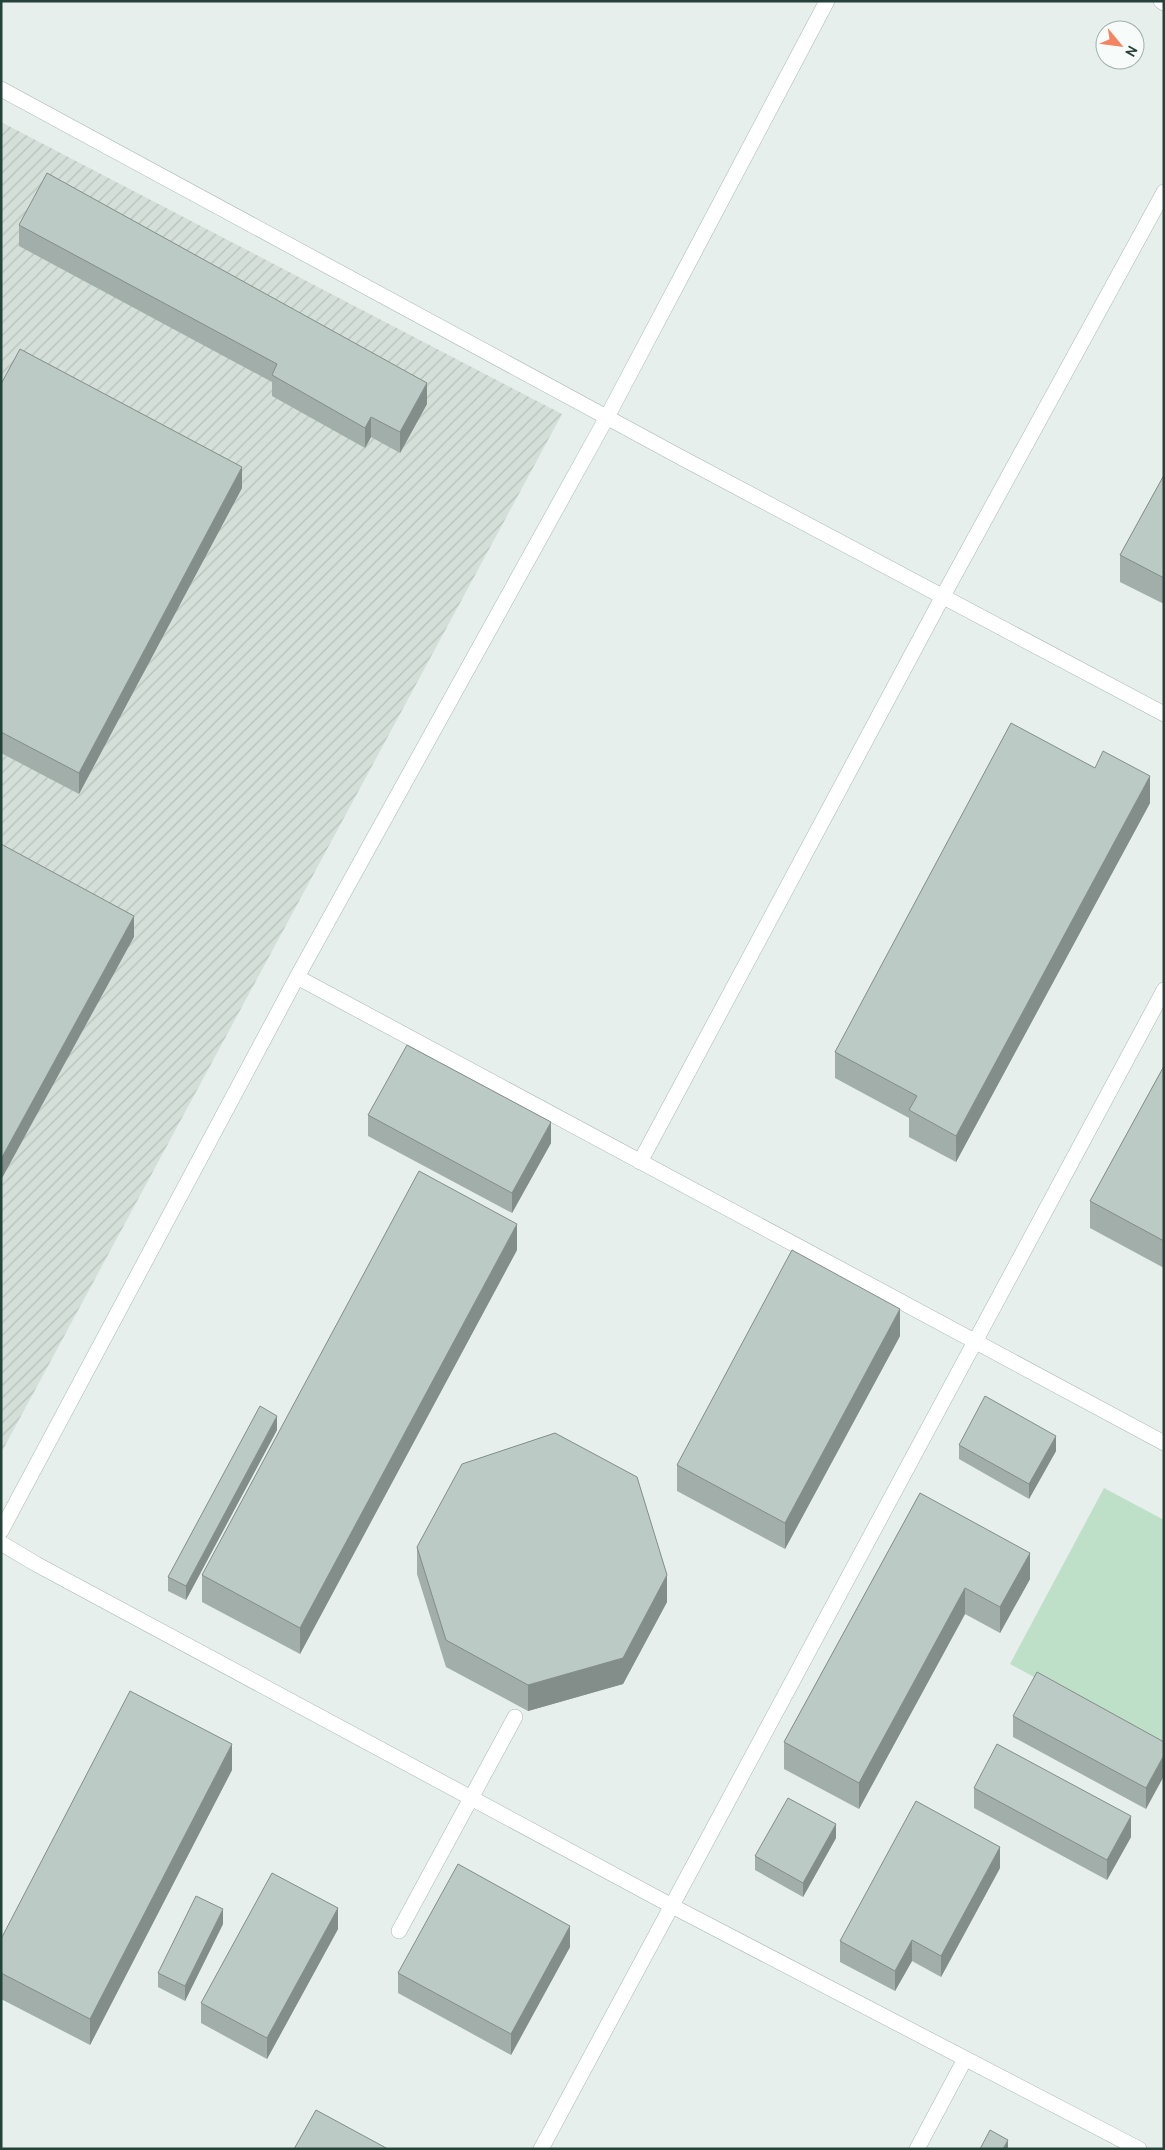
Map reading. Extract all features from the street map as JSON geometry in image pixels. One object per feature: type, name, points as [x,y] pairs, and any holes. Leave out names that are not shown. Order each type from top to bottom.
[{"type":"street","points":[[1,1531],[297,977],[608,416],[827,1]]},
{"type":"street","points":[[1,89],[608,416],[682,458],[1164,714]]},
{"type":"street","points":[[640,1162],[943,596],[1164,192]]},
{"type":"street","points":[[297,977],[1164,1443]]},
{"type":"street","points":[[541,2149],[1164,990]]},
{"type":"street","points":[[1,1543],[36,1564],[672,1906],[1138,2149]]},
{"type":"street","points":[[400,1931],[515,1717]]},
{"type":"street","points":[[917,2149],[965,2059]]},
{"type":"shaded area","points":[[1,122],[562,414],[1,1453]]},
{"type":"green space","points":[[1104,1488],[1164,1520],[1164,1747],[1010,1664]]},
{"type":"building","points":[[47,173],[427,383],[400,432],[371,417],[365,428],[272,375],[277,364],[19,225]]},
{"type":"building","points":[[20,349],[242,467],[79,773],[1,732],[1,384]]},
{"type":"building","points":[[1164,475],[1164,578],[1120,555]]},
{"type":"building","points":[[1011,723],[1095,768],[1103,751],[1150,776],[956,1136],[909,1110],[917,1096],[835,1052]]},
{"type":"building","points":[[1,844],[134,916],[1,1159]]},
{"type":"building","points":[[407,1045],[551,1122],[512,1193],[368,1115]]},
{"type":"building","points":[[1164,1066],[1164,1241],[1090,1201]]},
{"type":"building","points":[[419,1171],[517,1224],[300,1628],[202,1575]]},
{"type":"building","points":[[792,1250],[900,1309],[785,1523],[677,1465]]},
{"type":"building","points":[[985,1396],[1056,1436],[1029,1484],[959,1445]]},
{"type":"building","points":[[260,1406],[277,1416],[186,1586],[168,1577]]},
{"type":"building","points":[[555,1433],[637,1477],[667,1575],[623,1658],[528,1685],[446,1640],[417,1547],[462,1464]]},
{"type":"building","points":[[920,1493],[1030,1553],[1000,1607],[965,1588],[859,1783],[784,1742]]},
{"type":"building","points":[[1037,1672],[1164,1742],[1164,1755],[1146,1788],[1013,1716]]},
{"type":"building","points":[[130,1691],[232,1744],[90,2019],[1,1973],[1,1939]]},
{"type":"building","points":[[997,1744],[1131,1816],[1107,1860],[974,1788]]},
{"type":"building","points":[[788,1798],[836,1824],[803,1883],[755,1856]]},
{"type":"building","points":[[916,1801],[1000,1847],[941,1956],[912,1940],[895,1971],[840,1941]]},
{"type":"building","points":[[458,1864],[570,1926],[511,2034],[398,1973]]},
{"type":"building","points":[[272,1873],[338,1908],[267,2038],[201,2003]]},
{"type":"building","points":[[196,1896],[223,1909],[185,1986],[158,1973]]},
{"type":"building","points":[[316,2110],[388,2149],[294,2149]]},
{"type":"building","points":[[990,2130],[1008,2140],[1003,2149],[980,2149]]}]
